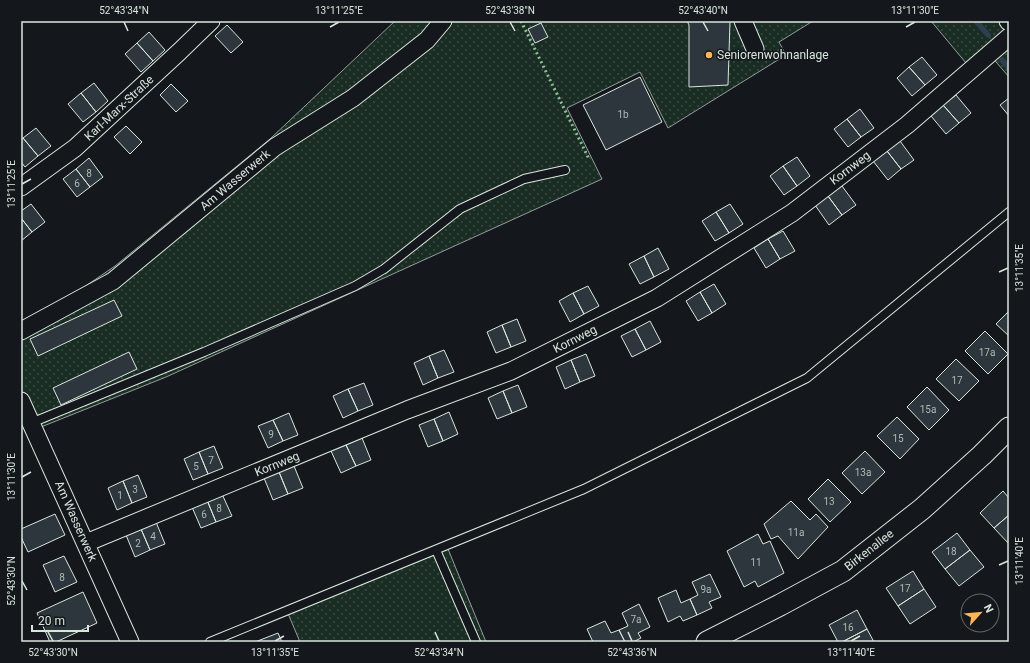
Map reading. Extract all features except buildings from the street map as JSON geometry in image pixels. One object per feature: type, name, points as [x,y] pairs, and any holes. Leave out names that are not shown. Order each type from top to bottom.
[{"type":"street","name":"Karl-Marx-Straße","points":[[21,187],[75,148],[211,21]]},
{"type":"street","name":"Am Wasserwerk","points":[[21,331],[113,281],[275,147],[353,98],[427,40],[443,21]]},
{"type":"street","points":[[743,21],[756,49]]},
{"type":"street","name":"Kornweg","points":[[86,543],[407,410],[511,371],[657,298],[792,213],[907,125],[1009,37]]},
{"type":"street","name":"Am Wasserwerk","points":[[21,401],[130,642]]},
{"type":"street","name":"Birkenallee","points":[[707,642],[843,571],[922,509],[982,455],[1009,428]]},
{"type":"lane","points":[[31,423],[204,352],[355,286],[384,269],[460,209],[524,179],[565,170]]},
{"type":"lane","points":[[210,642],[584,489],[807,378],[1009,212]]},
{"type":"lane","points":[[436,550],[476,642]]},
{"type":"green space","points":[[395,21],[813,21],[779,42],[786,55],[668,128],[640,72],[567,108],[602,179],[166,377],[26,433],[21,421],[21,322],[68,298],[115,266],[270,139]]},
{"type":"green space","points":[[931,21],[1009,21],[1009,77],[984,48],[966,63]]},
{"type":"green space","points":[[448,549],[486,642],[300,642],[287,611]]},
{"type":"waterway","points":[[976,21],[988,35]]},
{"type":"waterway","points":[[1002,60],[1009,68]]},
{"type":"hedge","points":[[521,21],[589,159]]},
{"type":"place","name":"Seniorenwohnanlage","points":[[709,55]]}]
